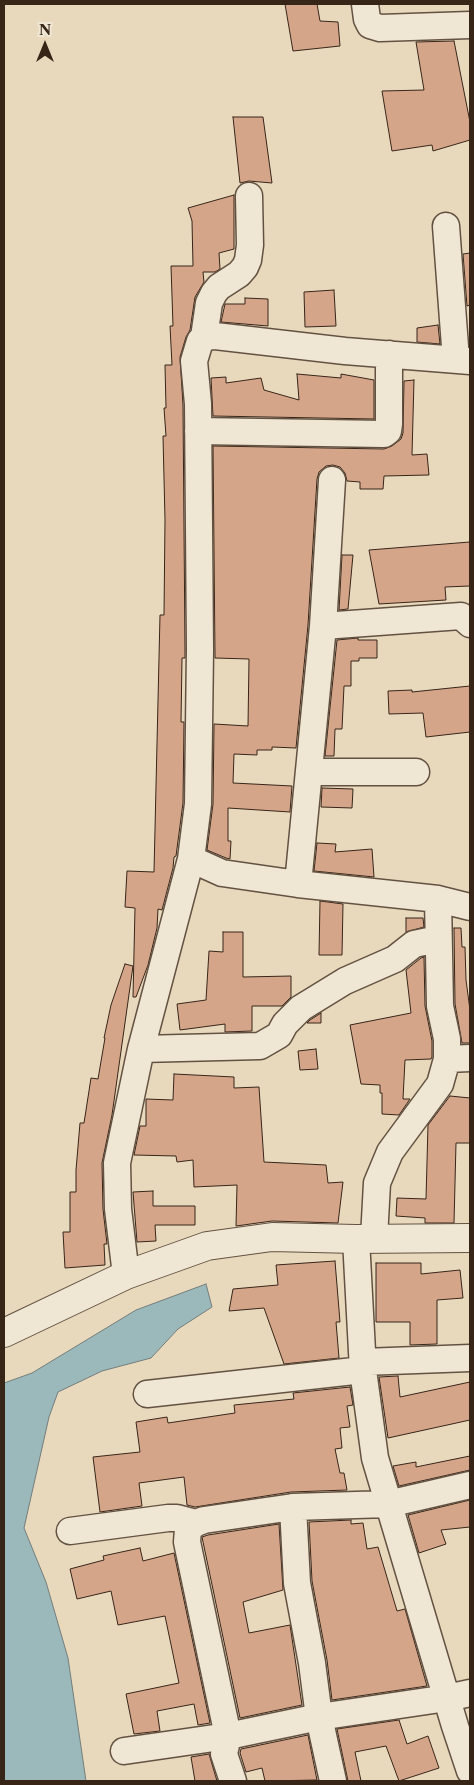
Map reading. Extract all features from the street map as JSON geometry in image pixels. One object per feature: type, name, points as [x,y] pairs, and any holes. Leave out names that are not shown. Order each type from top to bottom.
[{"type":"street","points":[[365,4],[367,19],[370,25],[380,28],[470,25]]},
{"type":"street","points":[[204,337],[209,303],[214,293],[219,287],[239,274],[248,260],[250,245],[249,196]]},
{"type":"street","points":[[126,1275],[118,1209],[117,1163],[141,1049],[191,859],[198,804],[200,650],[198,404],[194,361],[200,340],[204,337],[215,336],[463,361],[446,226]]},
{"type":"street","points":[[198,431],[384,434],[388,431],[389,424],[389,354]]},
{"type":"street","points":[[298,884],[323,626],[332,480]]},
{"type":"street","points":[[323,626],[461,616],[470,624]]},
{"type":"street","points":[[308,772],[416,772]]},
{"type":"street","points":[[191,859],[222,873],[298,884],[438,899],[470,907]]},
{"type":"street","points":[[438,899],[440,1006],[447,1039],[459,1058],[390,1152],[377,1183],[365,1239],[363,1366],[375,1458],[388,1504],[459,1696],[470,1771]]},
{"type":"street","points":[[141,1049],[260,1046],[279,1035],[285,1024],[301,1008],[345,981],[395,958],[414,944],[438,939]]},
{"type":"street","points":[[4,1332],[126,1275],[207,1246],[272,1237],[365,1239],[470,1238]]},
{"type":"street","points":[[147,1394],[363,1366],[470,1358]]},
{"type":"street","points":[[70,1531],[168,1518],[177,1518],[196,1523],[293,1507],[388,1504],[470,1484]]},
{"type":"street","points":[[293,1507],[297,1583],[312,1663],[319,1717],[333,1781]]},
{"type":"street","points":[[196,1523],[188,1529],[187,1542],[228,1736],[224,1754],[232,1781]]},
{"type":"street","points":[[124,1751],[228,1736],[319,1717],[459,1696]]},
{"type":"water","points":[[206,1284],[212,1307],[178,1329],[151,1358],[102,1371],[58,1392],[49,1417],[24,1528],[46,1582],[68,1658],[86,1781],[4,1781],[4,1383],[32,1373],[136,1310]]},
{"type":"building","points":[[285,4],[317,4],[320,21],[338,22],[340,46],[293,51]]},
{"type":"building","points":[[454,41],[470,122],[470,140],[433,151],[432,145],[392,151],[382,91],[424,90],[416,42]]},
{"type":"building","points":[[233,117],[263,117],[272,183],[249,181],[240,183]]},
{"type":"building","points":[[234,195],[234,249],[219,253],[220,269],[215,272],[203,272],[204,282],[195,297],[190,330],[180,357],[183,405],[185,650],[185,658],[182,658],[181,722],[184,722],[183,803],[176,856],[174,857],[162,910],[158,909],[157,928],[148,965],[136,997],[133,997],[135,908],[125,907],[127,871],[154,872],[160,615],[164,615],[165,520],[163,436],[166,436],[164,408],[166,408],[165,365],[172,365],[170,326],[173,326],[171,266],[193,266],[192,221],[188,208]]},
{"type":"building","points":[[470,253],[470,305],[467,306],[463,254]]},
{"type":"building","points":[[334,290],[336,326],[305,327],[304,292]]},
{"type":"building","points":[[245,298],[268,299],[268,326],[221,322],[225,304],[245,304]]},
{"type":"building","points":[[438,325],[440,344],[417,342],[417,328]]},
{"type":"building","points":[[297,374],[341,378],[341,374],[374,380],[374,419],[213,416],[211,378],[226,377],[226,383],[261,378],[264,390],[299,400]]},
{"type":"building","points":[[414,380],[412,455],[427,454],[429,475],[384,476],[383,489],[360,489],[360,482],[347,481],[345,473],[340,467],[326,466],[319,472],[308,625],[296,748],[272,747],[272,750],[257,750],[257,755],[234,754],[233,783],[292,786],[290,812],[228,808],[228,841],[231,841],[230,859],[226,858],[207,850],[213,804],[214,724],[248,726],[249,659],[215,658],[213,446],[384,449],[401,439],[403,433],[404,381]]},
{"type":"building","points":[[470,542],[470,586],[445,587],[446,600],[379,604],[369,550]]},
{"type":"building","points":[[342,555],[353,555],[348,609],[339,610]]},
{"type":"building","points":[[358,638],[358,640],[377,640],[377,658],[359,658],[359,661],[351,661],[351,686],[344,686],[342,729],[335,729],[334,756],[325,756],[337,640]]},
{"type":"building","points":[[470,686],[470,732],[426,737],[423,713],[389,714],[388,691],[412,690],[412,692]]},
{"type":"building","points":[[322,788],[353,789],[352,808],[321,807]]},
{"type":"building","points":[[317,843],[336,844],[335,852],[372,849],[374,877],[314,871]]},
{"type":"building","points":[[320,901],[343,904],[342,955],[319,955]]},
{"type":"building","points":[[406,918],[423,918],[424,927],[406,932]]},
{"type":"building","points":[[454,928],[461,928],[462,947],[465,947],[466,980],[470,1010],[470,1043],[462,1043],[455,1004]]},
{"type":"building","points":[[223,932],[243,932],[243,977],[291,976],[291,997],[282,1006],[252,1006],[252,1031],[225,1032],[225,1024],[180,1030],[177,1004],[206,1000],[209,951],[223,952]]},
{"type":"building","points":[[424,957],[425,1006],[432,1041],[432,1057],[431,1059],[405,1060],[403,1099],[410,1099],[399,1115],[382,1114],[380,1085],[361,1084],[350,1025],[411,1013],[406,970]]},
{"type":"building","points":[[125,964],[133,966],[112,1115],[102,1163],[103,1209],[107,1244],[104,1244],[105,1265],[65,1268],[63,1232],[70,1232],[70,1192],[76,1192],[80,1123],[84,1123],[91,1078],[98,1079],[111,1005]]},
{"type":"building","points":[[321,1013],[321,1023],[307,1023],[310,1020]]},
{"type":"building","points":[[316,1049],[318,1069],[300,1070],[298,1051]]},
{"type":"building","points":[[174,1074],[234,1077],[234,1088],[259,1087],[264,1162],[326,1165],[328,1183],[343,1182],[338,1223],[272,1221],[236,1226],[237,1185],[194,1187],[193,1160],[177,1162],[176,1156],[134,1155],[140,1126],[146,1126],[146,1099],[173,1100]]},
{"type":"building","points":[[450,1096],[470,1098],[470,1143],[456,1143],[454,1223],[425,1223],[425,1218],[396,1216],[397,1198],[426,1199],[428,1125]]},
{"type":"building","points":[[153,1191],[153,1206],[195,1206],[195,1225],[155,1225],[156,1241],[137,1242],[133,1192]]},
{"type":"building","points":[[335,1261],[340,1322],[336,1322],[339,1358],[284,1364],[264,1308],[229,1311],[233,1289],[278,1285],[276,1265]]},
{"type":"building","points":[[376,1263],[421,1263],[421,1274],[460,1270],[463,1298],[437,1300],[437,1344],[410,1345],[410,1322],[376,1322]]},
{"type":"building","points":[[398,1376],[400,1397],[470,1382],[470,1420],[388,1438],[379,1377]]},
{"type":"building","points":[[350,1387],[353,1405],[347,1406],[350,1427],[340,1428],[342,1448],[335,1449],[340,1473],[344,1473],[347,1490],[291,1492],[195,1507],[187,1505],[184,1477],[139,1483],[142,1506],[100,1512],[93,1457],[140,1452],[136,1422],[167,1417],[168,1423],[235,1413],[234,1405],[294,1399],[293,1393]]},
{"type":"building","points":[[470,1456],[470,1470],[399,1486],[393,1466],[416,1462],[416,1467]]},
{"type":"building","points":[[470,1500],[470,1527],[441,1530],[446,1544],[419,1553],[408,1515]]},
{"type":"building","points":[[351,1520],[351,1524],[363,1523],[367,1549],[378,1547],[397,1611],[405,1609],[427,1686],[332,1700],[327,1660],[312,1581],[309,1522]]},
{"type":"building","points":[[279,1524],[283,1590],[243,1602],[249,1633],[290,1625],[302,1705],[240,1718],[202,1537]]},
{"type":"building","points":[[140,1548],[143,1561],[174,1553],[210,1723],[198,1725],[194,1704],[157,1711],[160,1731],[134,1734],[126,1694],[179,1683],[165,1616],[118,1625],[111,1591],[77,1599],[70,1569],[104,1560],[103,1556]]},
{"type":"building","points":[[399,1720],[407,1744],[428,1736],[439,1768],[399,1781],[386,1746],[355,1752],[361,1781],[348,1781],[337,1729]]},
{"type":"building","points":[[308,1735],[317,1780],[265,1781],[262,1768],[246,1772],[240,1753],[241,1749]]},
{"type":"building","points":[[209,1754],[217,1781],[195,1781],[191,1757]]}]
